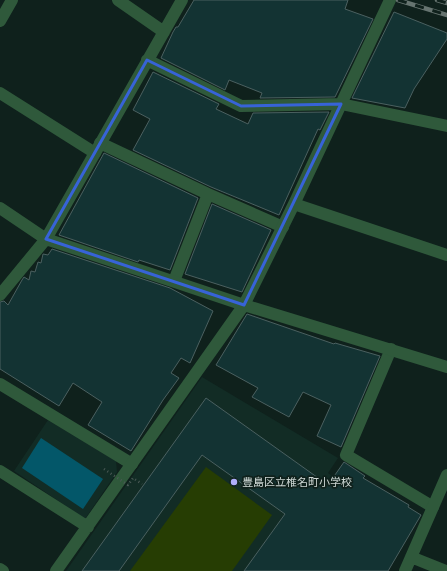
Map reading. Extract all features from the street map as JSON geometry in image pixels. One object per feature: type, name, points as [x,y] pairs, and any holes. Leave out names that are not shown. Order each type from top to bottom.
[{"type":"street","points":[[0,20],[12,0]]},
{"type":"street","points":[[118,0],[164,32]]},
{"type":"street","points":[[0,295],[46,239],[182,0]]},
{"type":"street","points":[[56,571],[244,305],[283,227],[390,0]]},
{"type":"street","points":[[147,60],[241,106],[341,104],[447,126]]},
{"type":"street","points":[[0,93],[98,148],[283,227]]},
{"type":"street","points":[[174,281],[208,194]]},
{"type":"street","points":[[294,204],[447,255]]},
{"type":"street","points":[[0,208],[46,239],[244,305],[447,367]]},
{"type":"street","points":[[391,349],[346,455],[433,507]]},
{"type":"street","points":[[0,384],[132,464]]},
{"type":"street","points":[[0,471],[88,527]]},
{"type":"street","points":[[405,571],[447,476]]},
{"type":"street","points":[[411,557],[446,571]]},
{"type":"path","points":[[104,469],[128,485],[133,478],[142,484]]},
{"type":"highlighted area","points":[[147,60],[241,106],[341,104],[244,305],[46,239]]},
{"type":"shaded area","name":"豊島区立椎名町小学校","points":[[202,377],[338,458],[328,473],[353,492],[298,571],[66,571]]},
{"type":"shaded area","points":[[48,420],[116,461],[117,472],[85,519],[14,471]]},
{"type":"green space","points":[[206,467],[272,515],[232,571],[130,571]]},
{"type":"water","points":[[41,438],[103,479],[83,509],[22,468]]},
{"type":"building","points":[[194,0],[348,0],[345,9],[373,19],[335,97],[260,98],[262,93],[229,80],[225,90],[161,58],[173,32],[176,27],[178,27]]},
{"type":"building","points":[[394,12],[447,33],[447,39],[414,89],[405,108],[352,98]]},
{"type":"building","points":[[153,72],[219,104],[216,109],[248,124],[253,113],[329,112],[320,130],[318,129],[279,215],[211,187],[133,150],[150,119],[133,110]]},
{"type":"building","points":[[104,153],[198,198],[170,270],[139,260],[138,262],[59,235]]},
{"type":"building","points":[[212,204],[271,230],[242,292],[185,274]]},
{"type":"building","points":[[52,249],[170,288],[213,311],[190,363],[181,358],[171,373],[179,378],[163,400],[131,451],[88,425],[102,402],[73,383],[59,406],[0,369],[0,302],[4,301],[8,305],[24,277],[29,280],[31,271],[35,272],[38,262],[41,263],[43,254],[48,255]]},
{"type":"building","points":[[247,314],[334,344],[335,343],[380,356],[341,447],[317,436],[331,405],[303,392],[289,417],[252,397],[258,388],[216,365]]},
{"type":"building","points":[[206,398],[328,485],[344,462],[365,476],[363,478],[409,505],[408,507],[421,515],[388,571],[244,571],[285,514],[202,455],[119,571],[82,571]]},
{"type":"railway","points":[[398,0],[447,15]]},
{"type":"railway","points":[[437,0],[447,3]]},
{"type":"place","name":"豊島区立椎名町小学校","points":[[234,482]]}]
